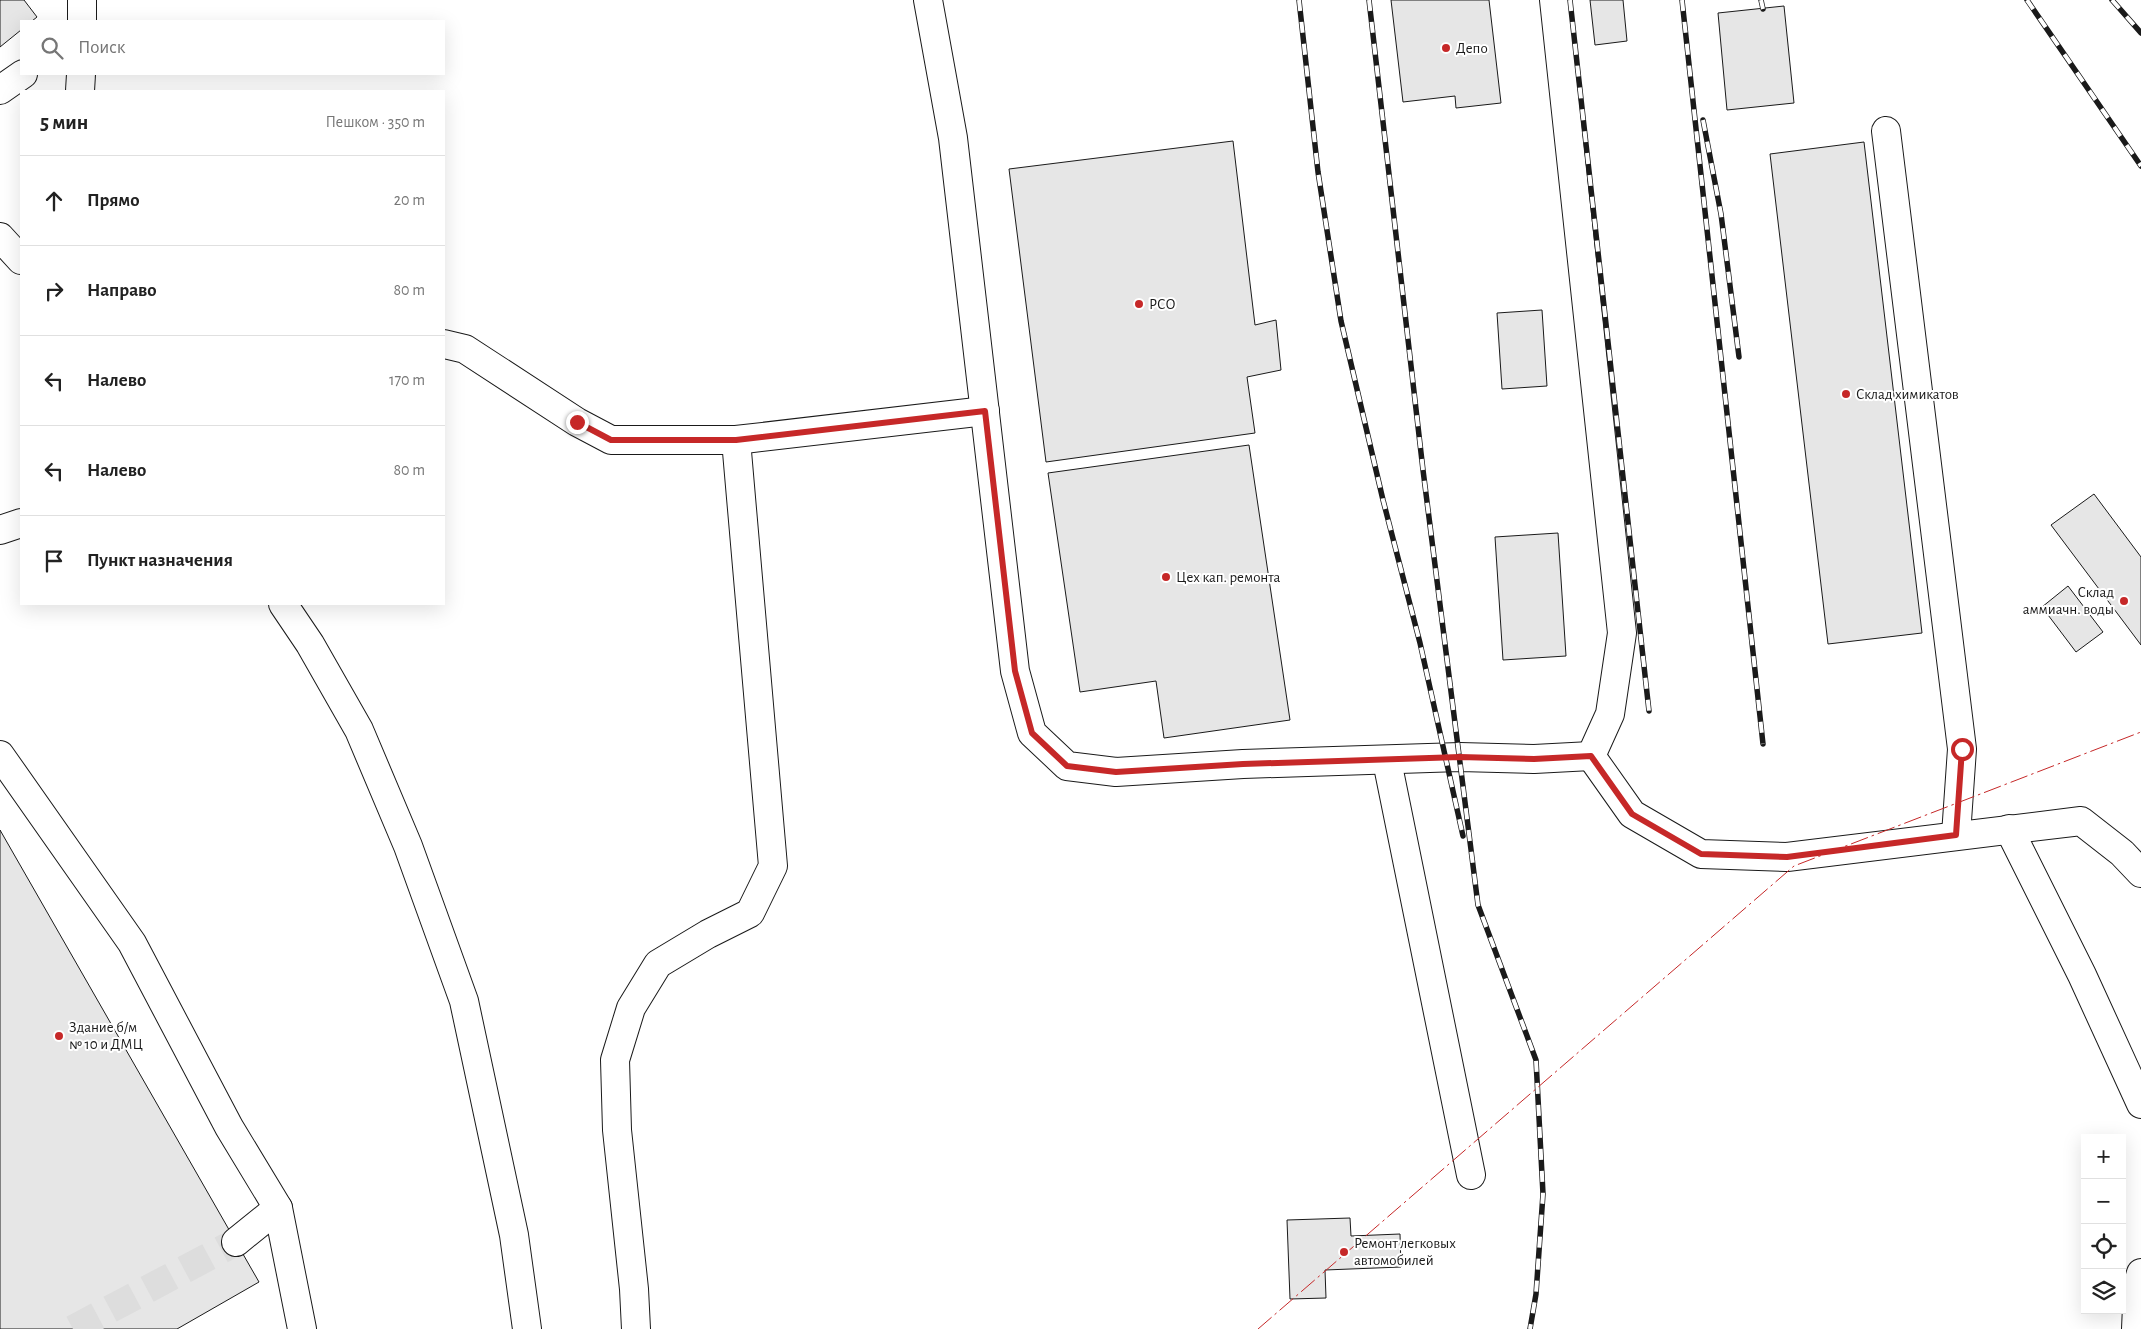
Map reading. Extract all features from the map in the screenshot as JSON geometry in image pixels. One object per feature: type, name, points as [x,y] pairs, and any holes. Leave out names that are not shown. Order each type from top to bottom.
[{"type":"lane","points":[[82,0],[82,20]]},
{"type":"lane","points":[[928,0],[953,138],[1015,671],[1032,733],[1067,766],[1116,772],[1243,764],[1387,761],[1460,757],[1534,759],[1591,756]]},
{"type":"lane","points":[[1554,0],[1622,633],[1610,714],[1591,756]]},
{"type":"lane","points":[[0,90],[22,75]]},
{"type":"lane","points":[[80,90],[81,75]]},
{"type":"lane","points":[[1886,131],[1962,749],[1956,835]]},
{"type":"lane","points":[[0,237],[20,259]]},
{"type":"lane","points":[[445,344],[466,349],[577,422],[611,440],[736,440],[985,411]]},
{"type":"lane","points":[[636,1329],[617,1130],[615,1060],[631,1008],[658,964],[708,934],[750,913],[774,866],[736,440]]},
{"type":"lane","points":[[0,530],[20,523]]},
{"type":"lane","points":[[284,605],[310,644],[359,730],[408,846],[464,1001],[514,1235],[527,1329]]},
{"type":"lane","points":[[0,755],[132,943],[229,1127],[278,1208],[302,1329]]},
{"type":"lane","points":[[1591,756],[1632,814],[1701,854],[1787,857],[1956,835],[2081,822],[2122,853],[2141,873]]},
{"type":"lane","points":[[1387,761],[1471,1175]]},
{"type":"lane","points":[[2009,830],[2082,975],[2141,1104]]},
{"type":"lane","points":[[236,1242],[278,1208]]},
{"type":"lane","points":[[2136,1329],[2138,1283],[2141,1273]]},
{"type":"building","points":[[0,0],[24,0],[37,17],[33,20],[20,20],[20,31],[0,47]]},
{"type":"building","name":"Депо","points":[[1391,0],[1489,0],[1501,103],[1456,108],[1455,96],[1403,102]]},
{"type":"building","points":[[1590,0],[1623,0],[1627,41],[1595,45]]},
{"type":"building","points":[[1784,6],[1794,103],[1727,110],[1718,13]]},
{"type":"building","name":"РСО","points":[[1233,141],[1255,325],[1276,320],[1281,370],[1247,377],[1255,433],[1046,462],[1009,169]]},
{"type":"building","name":"Склад химикатов","points":[[1864,142],[1922,633],[1828,644],[1770,154]]},
{"type":"building","points":[[1542,310],[1547,386],[1502,389],[1497,313]]},
{"type":"building","name":"Цех кап. ремонта","points":[[1249,445],[1290,720],[1164,738],[1156,681],[1080,692],[1048,473]]},
{"type":"building","name":"Склад аммиачн. воды","points":[[2094,494],[2141,557],[2141,645],[2051,525]]},
{"type":"building","points":[[1558,533],[1566,656],[1503,660],[1495,537]]},
{"type":"building","points":[[2068,586],[2103,632],[2076,652],[2042,607]]},
{"type":"building","name":"Здание б/м № 10 и ДМЦ","points":[[0,830],[259,1282],[177,1329],[0,1329]]},
{"type":"building","name":"Ремонт легковых автомобилей","points":[[1350,1218],[1351,1236],[1400,1234],[1401,1267],[1325,1270],[1326,1298],[1290,1299],[1287,1220]]},
{"type":"tunnel","points":[[73,1329],[236,1242]]},
{"type":"railway","points":[[1299,0],[1318,172],[1341,321],[1383,500],[1420,643],[1463,836]]},
{"type":"railway","points":[[1369,0],[1423,470],[1478,905],[1536,1060],[1543,1194],[1536,1294],[1530,1329]]},
{"type":"railway","points":[[1570,0],[1649,711]]},
{"type":"railway","points":[[1682,0],[1763,744]]},
{"type":"railway","points":[[1761,0],[1763,9]]},
{"type":"railway","points":[[2027,0],[2141,166]]},
{"type":"railway","points":[[2112,0],[2141,33]]},
{"type":"railway","points":[[1703,120],[1721,214],[1739,357]]},
{"type":"power","points":[[1258,1329],[1794,866],[2141,732]]},
{"type":"place","name":"Депо","points":[[1446,48]]},
{"type":"place","name":"РСО","points":[[1139,304]]},
{"type":"place","name":"Склад химикатов","points":[[1846,394]]},
{"type":"place","name":"Цех кап. ремонта","points":[[1166,577]]},
{"type":"place","name":"Склад аммиачн. воды","points":[[2124,601]]},
{"type":"place","name":"Здание б/м № 10 и ДМЦ","points":[[59,1036]]},
{"type":"place","name":"Ремонт легковых автомобилей","points":[[1344,1252]]},
{"type":"route","points":[[577,422],[611,440],[736,440],[985,411],[1015,671],[1032,733],[1067,766],[1116,772],[1243,764],[1387,761],[1460,757],[1534,759],[1591,756],[1632,814],[1701,854],[1787,857],[1956,835],[1962,749]]}]
